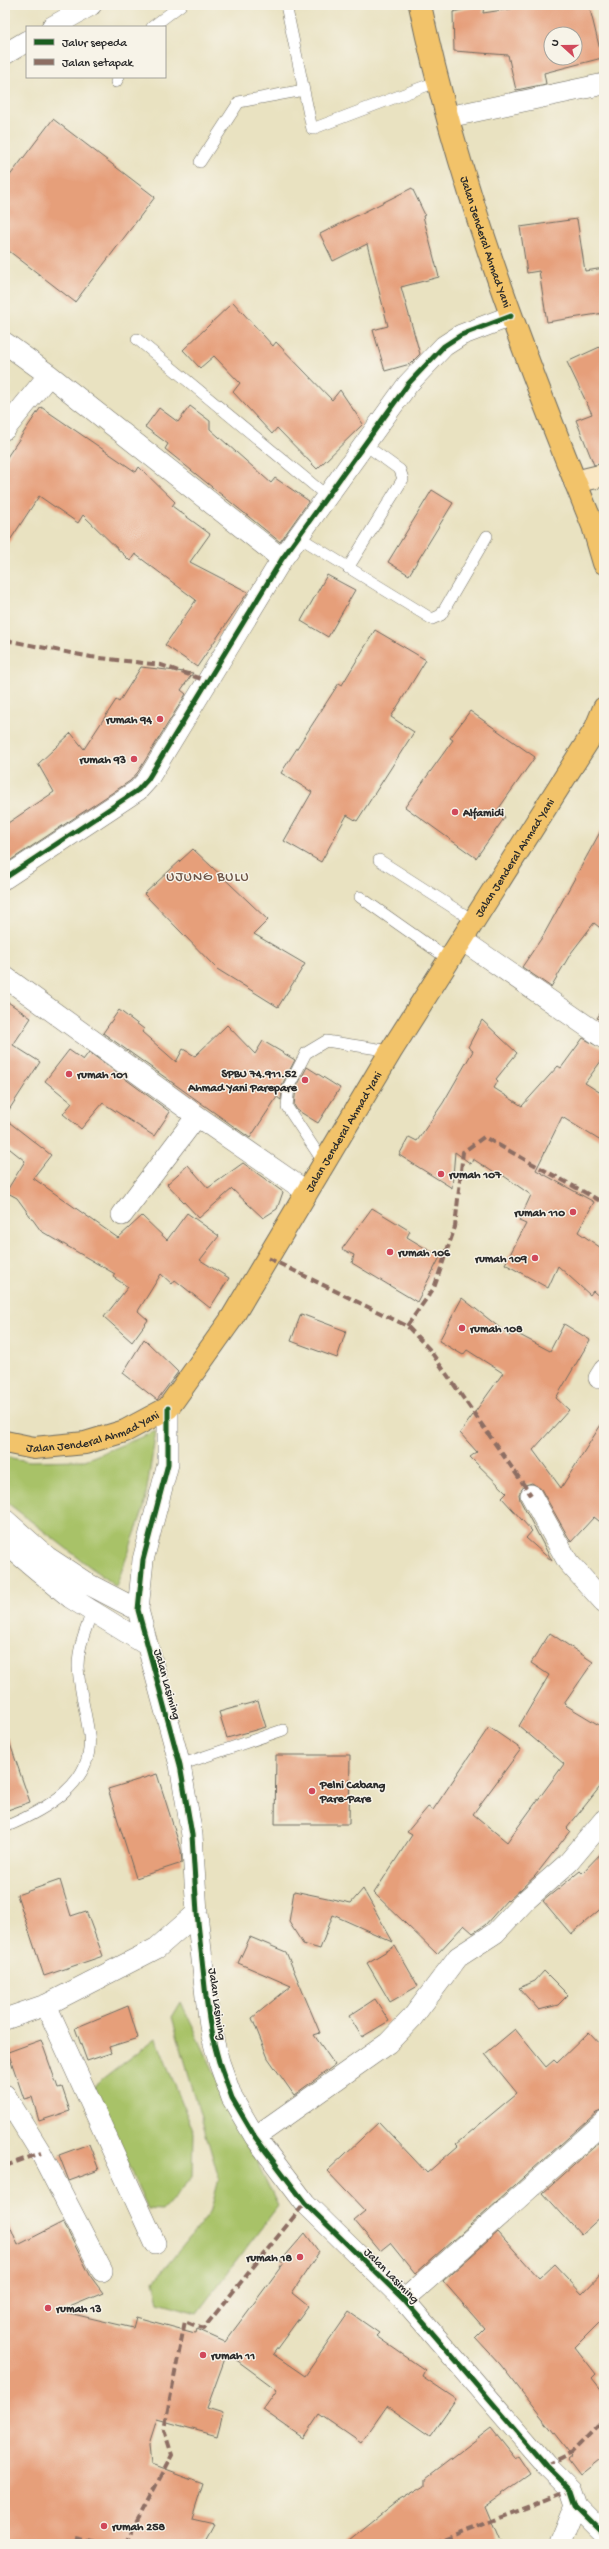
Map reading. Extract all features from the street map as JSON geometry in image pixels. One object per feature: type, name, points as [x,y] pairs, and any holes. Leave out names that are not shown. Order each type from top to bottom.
[{"type":"highway","name":"Jalan Jenderal Ahmad Yani","points":[[420,5],[436,82],[448,117],[483,239],[510,316],[575,482],[604,563]]},
{"type":"highway","name":"Jalan Jenderal Ahmad Yani","points":[[5,1442],[34,1448],[85,1443],[125,1431],[168,1408],[230,1322],[391,1051],[448,959],[600,734],[604,708]]},
{"type":"street","points":[[54,26],[91,5]]},
{"type":"street","points":[[5,54],[26,42]]},
{"type":"street","points":[[448,117],[604,84]]},
{"type":"street","points":[[5,878],[138,790],[282,559],[408,384],[444,346],[467,333],[510,316]]},
{"type":"street","points":[[5,343],[49,375],[282,559]]},
{"type":"street","points":[[5,429],[49,375]]},
{"type":"street","points":[[575,482],[604,475]]},
{"type":"street","points":[[462,940],[604,1038]]},
{"type":"street","points":[[5,977],[197,1116],[307,1192]]},
{"type":"street","points":[[122,1215],[197,1116]]},
{"type":"street","name":"Jalan Lasiming","points":[[168,1408],[168,1464],[143,1560],[138,1610],[180,1765],[192,1835],[197,1914],[211,2032],[232,2098],[254,2137],[305,2203],[404,2300],[546,2465],[571,2490],[576,2505]]},
{"type":"street","points":[[531,1495],[568,1562],[604,1602]]},
{"type":"street","points":[[5,1520],[47,1557],[138,1610]]},
{"type":"street","points":[[5,1543],[54,1584],[92,1612],[147,1645]]},
{"type":"street","points":[[254,2137],[388,2044],[412,2018],[458,1957],[495,1933],[525,1901],[568,1863],[604,1820]]},
{"type":"street","points":[[5,2019],[46,2005],[157,1948],[197,1914]]},
{"type":"street","points":[[46,2005],[155,2243]]},
{"type":"street","points":[[5,2095],[41,2153],[102,2271]]},
{"type":"street","points":[[404,2300],[604,2122]]},
{"type":"street","points":[[560,2544],[576,2505],[602,2533]]},
{"type":"lane","points":[[153,26],[181,5]]},
{"type":"lane","points":[[286,5],[312,129],[436,82]]},
{"type":"lane","points":[[200,162],[239,102],[304,90]]},
{"type":"lane","points":[[136,339],[328,497]]},
{"type":"lane","points":[[348,568],[403,479],[400,470],[364,444]]},
{"type":"lane","points":[[298,537],[429,619],[435,619],[441,615],[487,536]]},
{"type":"lane","points":[[379,860],[474,921]]},
{"type":"lane","points":[[360,898],[448,959]]},
{"type":"lane","points":[[324,1163],[287,1106],[289,1086],[306,1053],[326,1041],[391,1051]]},
{"type":"lane","points":[[5,1827],[36,1814],[72,1786],[84,1768],[89,1736],[82,1702],[78,1665],[82,1643],[98,1588]]},
{"type":"lane","points":[[180,1765],[284,1730]]},
{"type":"green space","points":[[156,1431],[144,1508],[116,1587],[5,1501],[5,1457],[29,1461],[85,1460]]},
{"type":"green space","points":[[181,2002],[278,2206],[197,2313],[159,2302],[154,2281],[210,2213],[219,2179],[172,2017]]},
{"type":"green space","points":[[156,2038],[194,2133],[193,2177],[162,2211],[148,2210],[93,2087]]},
{"type":"building","points":[[484,5],[483,13],[536,5],[589,5],[602,58],[583,63],[583,26],[543,26],[543,66],[571,66],[544,73],[546,84],[516,90],[508,55],[454,51],[453,12]]},
{"type":"building","points":[[53,119],[155,197],[75,302],[5,248],[5,182]]},
{"type":"building","points":[[412,188],[425,215],[423,216],[439,277],[401,287],[420,354],[410,364],[385,371],[373,330],[388,326],[367,244],[333,261],[320,234]]},
{"type":"building","points":[[577,219],[585,271],[604,268],[604,313],[547,322],[539,271],[527,273],[520,227]]},
{"type":"building","points":[[233,302],[273,346],[276,342],[332,400],[340,390],[363,424],[317,469],[277,428],[272,434],[233,392],[240,383],[214,356],[200,368],[183,350]]},
{"type":"building","points":[[604,345],[604,463],[594,465],[576,420],[592,414],[567,362]]},
{"type":"building","points":[[190,406],[210,421],[210,429],[271,483],[275,478],[309,501],[280,542],[165,449],[168,444],[145,427],[159,408],[178,422]]},
{"type":"building","points":[[41,407],[136,472],[139,467],[175,502],[172,506],[210,534],[190,562],[248,592],[197,667],[165,645],[196,600],[135,554],[130,561],[83,515],[78,523],[39,496],[5,548],[5,460]]},
{"type":"building","points":[[432,490],[453,503],[409,575],[388,562]]},
{"type":"building","points":[[327,575],[355,590],[328,637],[301,621]]},
{"type":"building","points":[[375,630],[426,660],[391,717],[414,732],[357,821],[347,815],[321,862],[284,841],[312,792],[281,773],[339,683],[342,685]]},
{"type":"building","points":[[141,667],[193,673],[181,690],[186,694],[138,772],[130,781],[5,864],[5,825],[54,792],[38,764],[71,733],[84,749],[116,700],[119,702]]},
{"type":"building","points":[[470,711],[535,757],[497,811],[505,817],[476,858],[405,807],[453,740],[450,738]]},
{"type":"building","points":[[604,825],[604,931],[594,923],[571,953],[551,987],[522,967],[543,936]]},
{"type":"building","points":[[193,849],[268,920],[254,934],[305,964],[278,1007],[217,969],[144,894]]},
{"type":"building","points":[[5,1000],[31,1018],[13,1045],[40,1062],[5,1116]]},
{"type":"building","points":[[604,1008],[604,1023],[597,1018]]},
{"type":"building","points":[[119,1010],[144,1029],[142,1032],[176,1062],[183,1049],[195,1056],[227,1025],[255,1054],[263,1041],[295,1060],[283,1083],[281,1100],[277,1097],[250,1138],[103,1033]]},
{"type":"building","points":[[482,1020],[517,1053],[496,1079],[498,1081],[494,1088],[522,1106],[558,1066],[561,1068],[583,1038],[604,1050],[604,1057],[585,1083],[604,1095],[604,1143],[562,1117],[536,1170],[594,1202],[578,1232],[604,1250],[604,1301],[593,1291],[590,1295],[558,1266],[548,1288],[505,1264],[526,1224],[519,1221],[531,1195],[501,1174],[499,1176],[473,1159],[471,1164],[455,1152],[452,1188],[399,1155],[409,1137],[417,1141],[443,1103],[473,1051],[468,1047]]},
{"type":"building","points":[[69,1050],[83,1060],[89,1052],[170,1112],[154,1136],[103,1103],[81,1129],[63,1114],[72,1103],[45,1081]]},
{"type":"building","points":[[307,1067],[340,1088],[318,1123],[297,1110],[294,1105],[296,1088]]},
{"type":"building","points":[[5,1119],[51,1155],[33,1178],[118,1238],[142,1216],[167,1240],[187,1213],[219,1236],[200,1260],[229,1278],[210,1308],[175,1280],[172,1284],[161,1274],[138,1311],[148,1320],[132,1342],[104,1317],[128,1287],[113,1277],[115,1274],[41,1231],[17,1198],[6,1192],[25,1161],[5,1145]]},
{"type":"building","points":[[243,1163],[283,1192],[277,1209],[263,1218],[232,1189],[199,1218],[167,1184],[188,1165],[208,1188]]},
{"type":"building","name":"rumah 106","points":[[372,1208],[410,1231],[407,1237],[440,1257],[417,1302],[352,1263],[354,1255],[342,1249]]},
{"type":"building","points":[[462,1298],[510,1336],[512,1331],[550,1351],[564,1324],[590,1340],[556,1398],[569,1410],[533,1450],[561,1488],[604,1420],[604,1525],[594,1517],[571,1542],[541,1489],[532,1483],[525,1485],[519,1494],[520,1500],[552,1561],[526,1538],[532,1531],[502,1498],[507,1493],[470,1457],[477,1452],[460,1433],[503,1373],[467,1350],[463,1355],[439,1341]]},
{"type":"building","points":[[301,1314],[346,1331],[337,1358],[291,1341]]},
{"type":"building","points":[[144,1339],[178,1372],[157,1400],[123,1373]]},
{"type":"building","points":[[550,1633],[593,1662],[564,1704],[604,1728],[604,1782],[567,1828],[570,1831],[535,1876],[508,1901],[507,1900],[485,1925],[473,1933],[464,1925],[437,1954],[374,1893],[412,1835],[407,1832],[428,1807],[433,1810],[489,1727],[521,1749],[473,1814],[507,1842],[564,1764],[519,1726],[549,1675],[531,1663]]},
{"type":"building","points":[[258,1701],[266,1727],[227,1738],[219,1712]]},
{"type":"building","points":[[5,1738],[8,1738],[30,1802],[5,1811]]},
{"type":"building","points":[[276,1755],[350,1755],[349,1824],[275,1824]]},
{"type":"building","points":[[157,1774],[181,1850],[182,1863],[136,1878],[108,1789]]},
{"type":"building","points":[[604,1850],[604,1906],[571,1934],[543,1901],[580,1871],[582,1873]]},
{"type":"building","points":[[60,1880],[71,1916],[86,1911],[103,1956],[44,1976],[17,1895]]},
{"type":"building","points":[[363,1889],[393,1942],[333,1915],[320,1949],[303,1944],[289,1922],[294,1891],[351,1903]]},
{"type":"building","points":[[250,1937],[286,1952],[320,2033],[314,2035],[335,2065],[294,2095],[268,2058],[252,2018],[291,1986],[238,1963]]},
{"type":"building","points":[[395,1946],[418,1986],[390,2002],[367,1963]]},
{"type":"building","points":[[544,1971],[568,1995],[558,2005],[539,2010],[519,1988],[535,1981]]},
{"type":"building","points":[[375,1999],[389,2021],[362,2037],[349,2016]]},
{"type":"building","points":[[128,2006],[138,2038],[109,2047],[111,2053],[87,2061],[75,2028]]},
{"type":"building","points":[[515,2029],[546,2067],[554,2060],[557,2063],[589,2032],[604,2048],[604,2110],[596,2113],[415,2274],[390,2243],[380,2251],[354,2220],[365,2211],[327,2171],[379,2122],[427,2173],[458,2146],[456,2144],[517,2093],[485,2054]]},
{"type":"building","points":[[41,2040],[58,2088],[62,2087],[70,2111],[39,2121],[32,2097],[24,2099],[8,2052]]},
{"type":"building","points":[[604,2138],[604,2214],[581,2235],[543,2193]]},
{"type":"building","points":[[89,2144],[99,2170],[69,2181],[59,2155]]},
{"type":"building","points":[[5,2214],[18,2245],[63,2222],[91,2277],[103,2293],[60,2311],[133,2328],[136,2317],[195,2333],[196,2329],[225,2342],[283,2264],[280,2262],[305,2233],[319,2252],[292,2293],[308,2306],[273,2354],[305,2376],[349,2312],[379,2333],[376,2336],[425,2370],[422,2376],[456,2399],[430,2436],[387,2406],[361,2443],[319,2414],[303,2438],[263,2410],[277,2390],[227,2353],[207,2408],[223,2413],[217,2436],[157,2419],[149,2444],[151,2465],[203,2484],[192,2519],[214,2524],[203,2544],[5,2544]]},
{"type":"building","points":[[498,2232],[539,2278],[554,2264],[582,2294],[604,2271],[604,2318],[575,2347],[596,2374],[592,2378],[604,2393],[604,2456],[580,2475],[568,2459],[572,2456],[500,2364],[475,2337],[484,2328],[443,2281]]},
{"type":"building","points":[[491,2428],[515,2458],[518,2456],[530,2474],[485,2506],[501,2544],[344,2544],[395,2503],[425,2485],[425,2479]]},
{"type":"marked path","points":[[5,640],[91,657],[161,665],[207,681]]},
{"type":"marked path","points":[[407,1326],[434,1288],[455,1227],[463,1152],[484,1137],[604,1203]]},
{"type":"marked path","points":[[268,1258],[407,1326],[429,1349],[531,1495]]},
{"type":"marked path","points":[[5,2166],[41,2153]]},
{"type":"marked path","points":[[125,2544],[172,2455],[164,2430],[185,2321],[203,2329],[305,2203]]},
{"type":"marked path","points":[[546,2465],[572,2452],[604,2420]]},
{"type":"marked path","points":[[432,2544],[571,2490]]},
{"type":"marked path","points":[[76,2538],[102,2544]]},
{"type":"cycle path","points":[[5,878],[138,790],[148,779],[282,559],[408,384],[444,346],[461,335],[511,316]]},
{"type":"cycle path","points":[[168,1408],[168,1464],[143,1560],[138,1610],[180,1765],[192,1835],[197,1913],[211,2032],[219,2062],[232,2098],[255,2137],[305,2203],[404,2300],[546,2465],[571,2490],[576,2505],[604,2533]]},
{"type":"place","name":"rumah 94","points":[[160,719]]},
{"type":"place","name":"rumah 93","points":[[134,759]]},
{"type":"place","name":"Alfamidi","points":[[455,812]]},
{"type":"place","name":"rumah 101","points":[[69,1074]]},
{"type":"place","name":"SPBU 74.911.52 Ahmad Yani Parepare","points":[[305,1080]]},
{"type":"place","name":"rumah 107","points":[[441,1174]]},
{"type":"place","name":"rumah 110","points":[[573,1212]]},
{"type":"place","name":"rumah 106","points":[[390,1252]]},
{"type":"place","name":"rumah 109","points":[[535,1258]]},
{"type":"place","name":"rumah 108","points":[[462,1328]]},
{"type":"place","name":"Pelni Cabang Pare-Pare","points":[[312,1791]]},
{"type":"place","name":"rumah 18","points":[[300,2257]]},
{"type":"place","name":"rumah 13","points":[[48,2308]]},
{"type":"place","name":"rumah 11","points":[[203,2355]]},
{"type":"place","name":"rumah 258","points":[[104,2526]]},
{"type":"district","name":"UJUNG BULU","points":[[208,875]]}]
